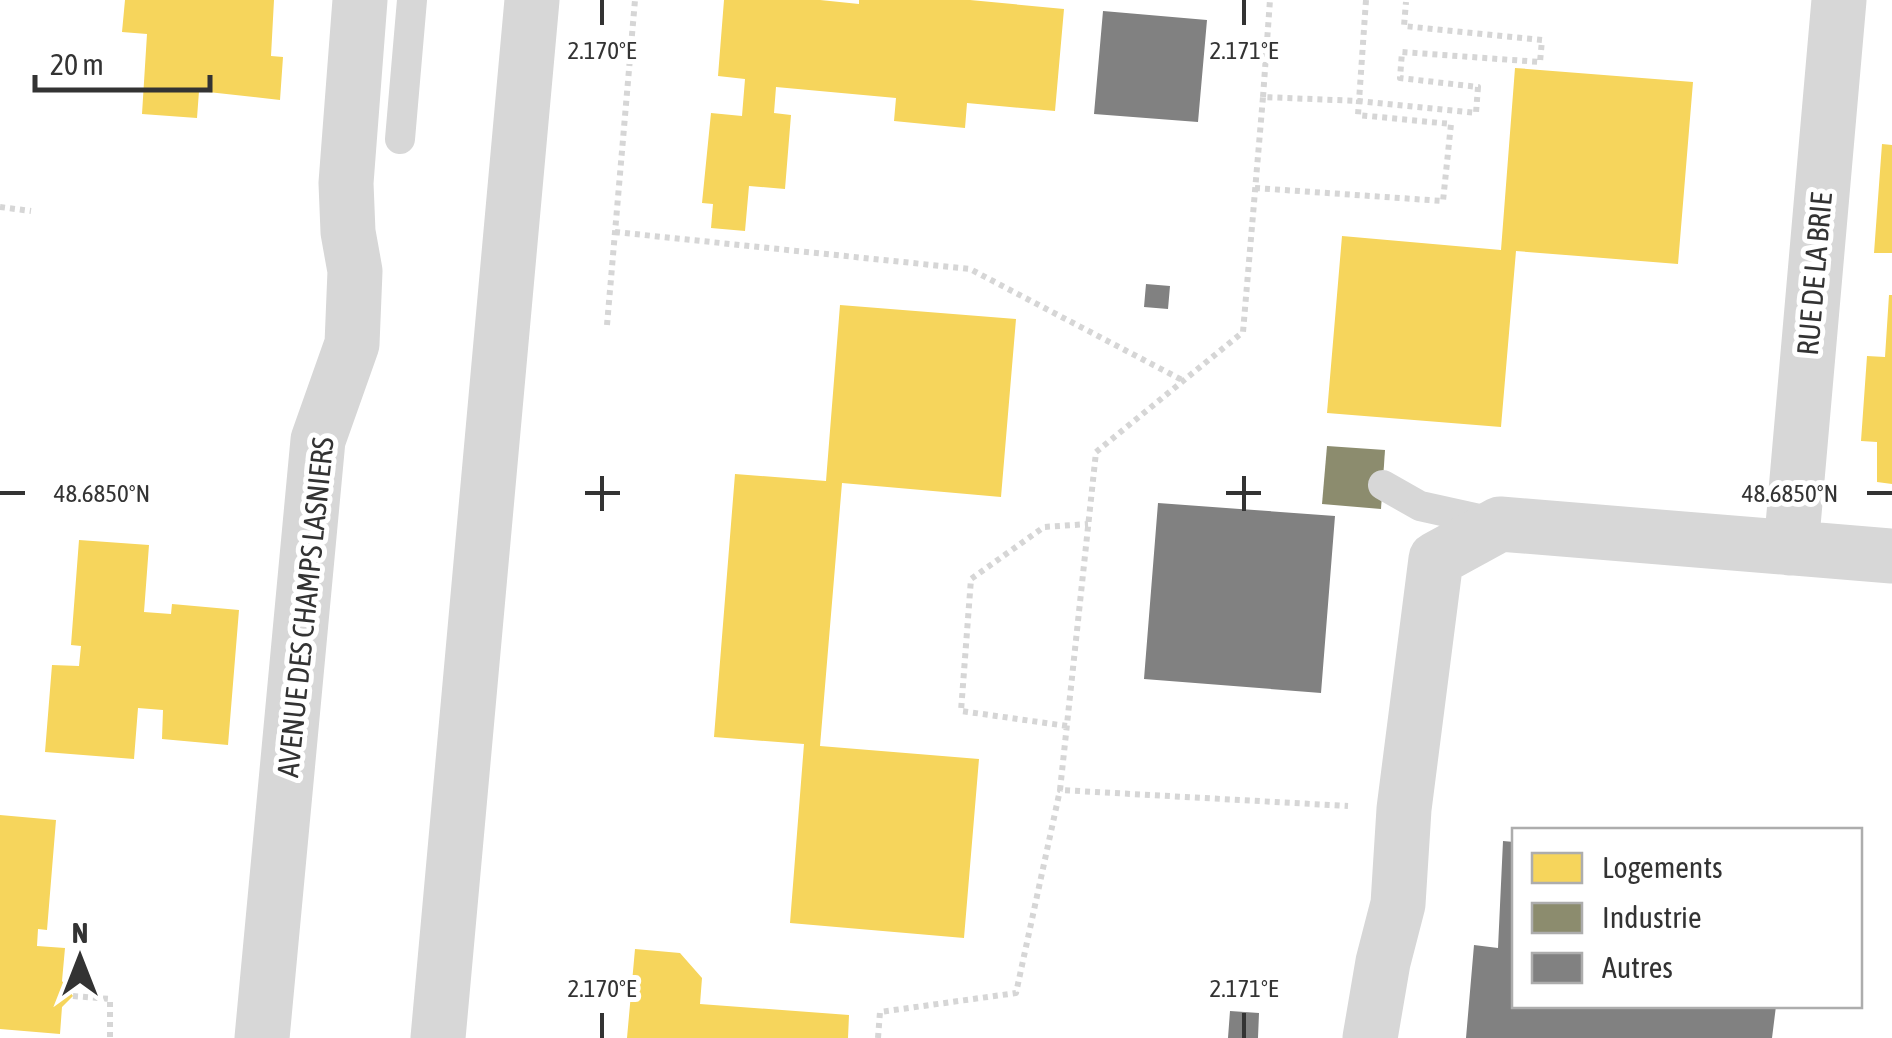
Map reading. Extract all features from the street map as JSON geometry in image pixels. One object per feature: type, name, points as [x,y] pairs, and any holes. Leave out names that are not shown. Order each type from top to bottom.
[{"type":"street","name":"AVENUE DES CHAMPS LASNIERS","points":[[262,1038],[318,440],[352,344],[355,271],[346,183],[360,0]]},
{"type":"street","points":[[438,1038],[532,0]]},
{"type":"street","name":"RUE DE LA BRIE","points":[[1790,548],[1838,0]]},
{"type":"street","points":[[1370,1038],[1398,904],[1404,809],[1436,559],[1500,524],[1892,556]]},
{"type":"lane","points":[[400,139],[412,0]]},
{"type":"lane","points":[[1382,485],[1420,506],[1500,524]]},
{"type":"path","points":[[607,326],[635,0]]},
{"type":"path","points":[[878,1038],[880,1012],[1016,993],[1060,790],[1096,452],[1243,332],[1270,0]]},
{"type":"path","points":[[1256,188],[1443,201],[1451,124],[1358,115],[1366,0]]},
{"type":"path","points":[[1262,97],[1360,100],[1476,113],[1478,87],[1400,78],[1402,52],[1540,62],[1542,40],[1404,26],[1406,2]]},
{"type":"path","points":[[0,207],[31,211]]},
{"type":"path","points":[[615,232],[970,269],[1184,380]]},
{"type":"path","points":[[1067,726],[961,711],[971,579],[1044,527],[1088,524]]},
{"type":"path","points":[[1060,790],[1404,809]]},
{"type":"path","points":[[73,996],[110,999],[110,1038]]},
{"type":"building: Logements","points":[[125,0],[274,0],[271,56],[283,57],[280,100],[199,91],[197,118],[142,114],[147,34],[122,32]]},
{"type":"building: Logements","points":[[724,0],[859,4],[859,0],[970,0],[1064,9],[1055,111],[967,103],[965,128],[894,121],[896,98],[776,87],[774,113],[791,115],[785,189],[749,186],[745,231],[711,228],[713,204],[702,203],[711,113],[742,116],[745,79],[718,76]]},
{"type":"building: Logements","points":[[1515,68],[1693,82],[1678,264],[1516,251],[1501,427],[1327,413],[1342,236],[1501,250]]},
{"type":"building: Logements","points":[[1882,144],[1892,145],[1892,253],[1874,253]]},
{"type":"building: Logements","points":[[1889,295],[1892,484],[1877,482],[1877,442],[1861,441],[1867,356],[1885,357]]},
{"type":"building: Logements","points":[[840,305],[1016,319],[1001,497],[842,483],[820,746],[979,759],[964,938],[790,923],[804,744],[714,737],[735,474],[826,481]]},
{"type":"building: Logements","points":[[79,540],[149,545],[144,612],[171,614],[172,604],[239,610],[228,745],[162,739],[163,710],[138,708],[134,759],[45,752],[52,665],[79,666],[81,646],[71,645]]},
{"type":"building: Logements","points":[[0,815],[56,820],[47,930],[38,929],[37,946],[65,948],[62,981],[73,996],[62,1007],[60,1034],[0,1029]]},
{"type":"building: Logements","points":[[635,949],[680,953],[702,978],[700,1004],[849,1015],[848,1038],[627,1038]]},
{"type":"building: Industrie","points":[[1327,446],[1385,450],[1381,509],[1322,504]]},
{"type":"building: Autres","points":[[1103,11],[1207,20],[1198,122],[1094,114]]},
{"type":"building: Autres","points":[[1146,284],[1170,286],[1168,309],[1144,307]]},
{"type":"building: Autres","points":[[1158,503],[1335,516],[1321,693],[1144,679]]},
{"type":"building: Autres","points":[[1503,841],[1512,842],[1512,1008],[1776,1008],[1772,1038],[1466,1038],[1474,945],[1498,948]]},
{"type":"building: Autres","points":[[1230,1011],[1259,1013],[1258,1038],[1228,1038]]}]
